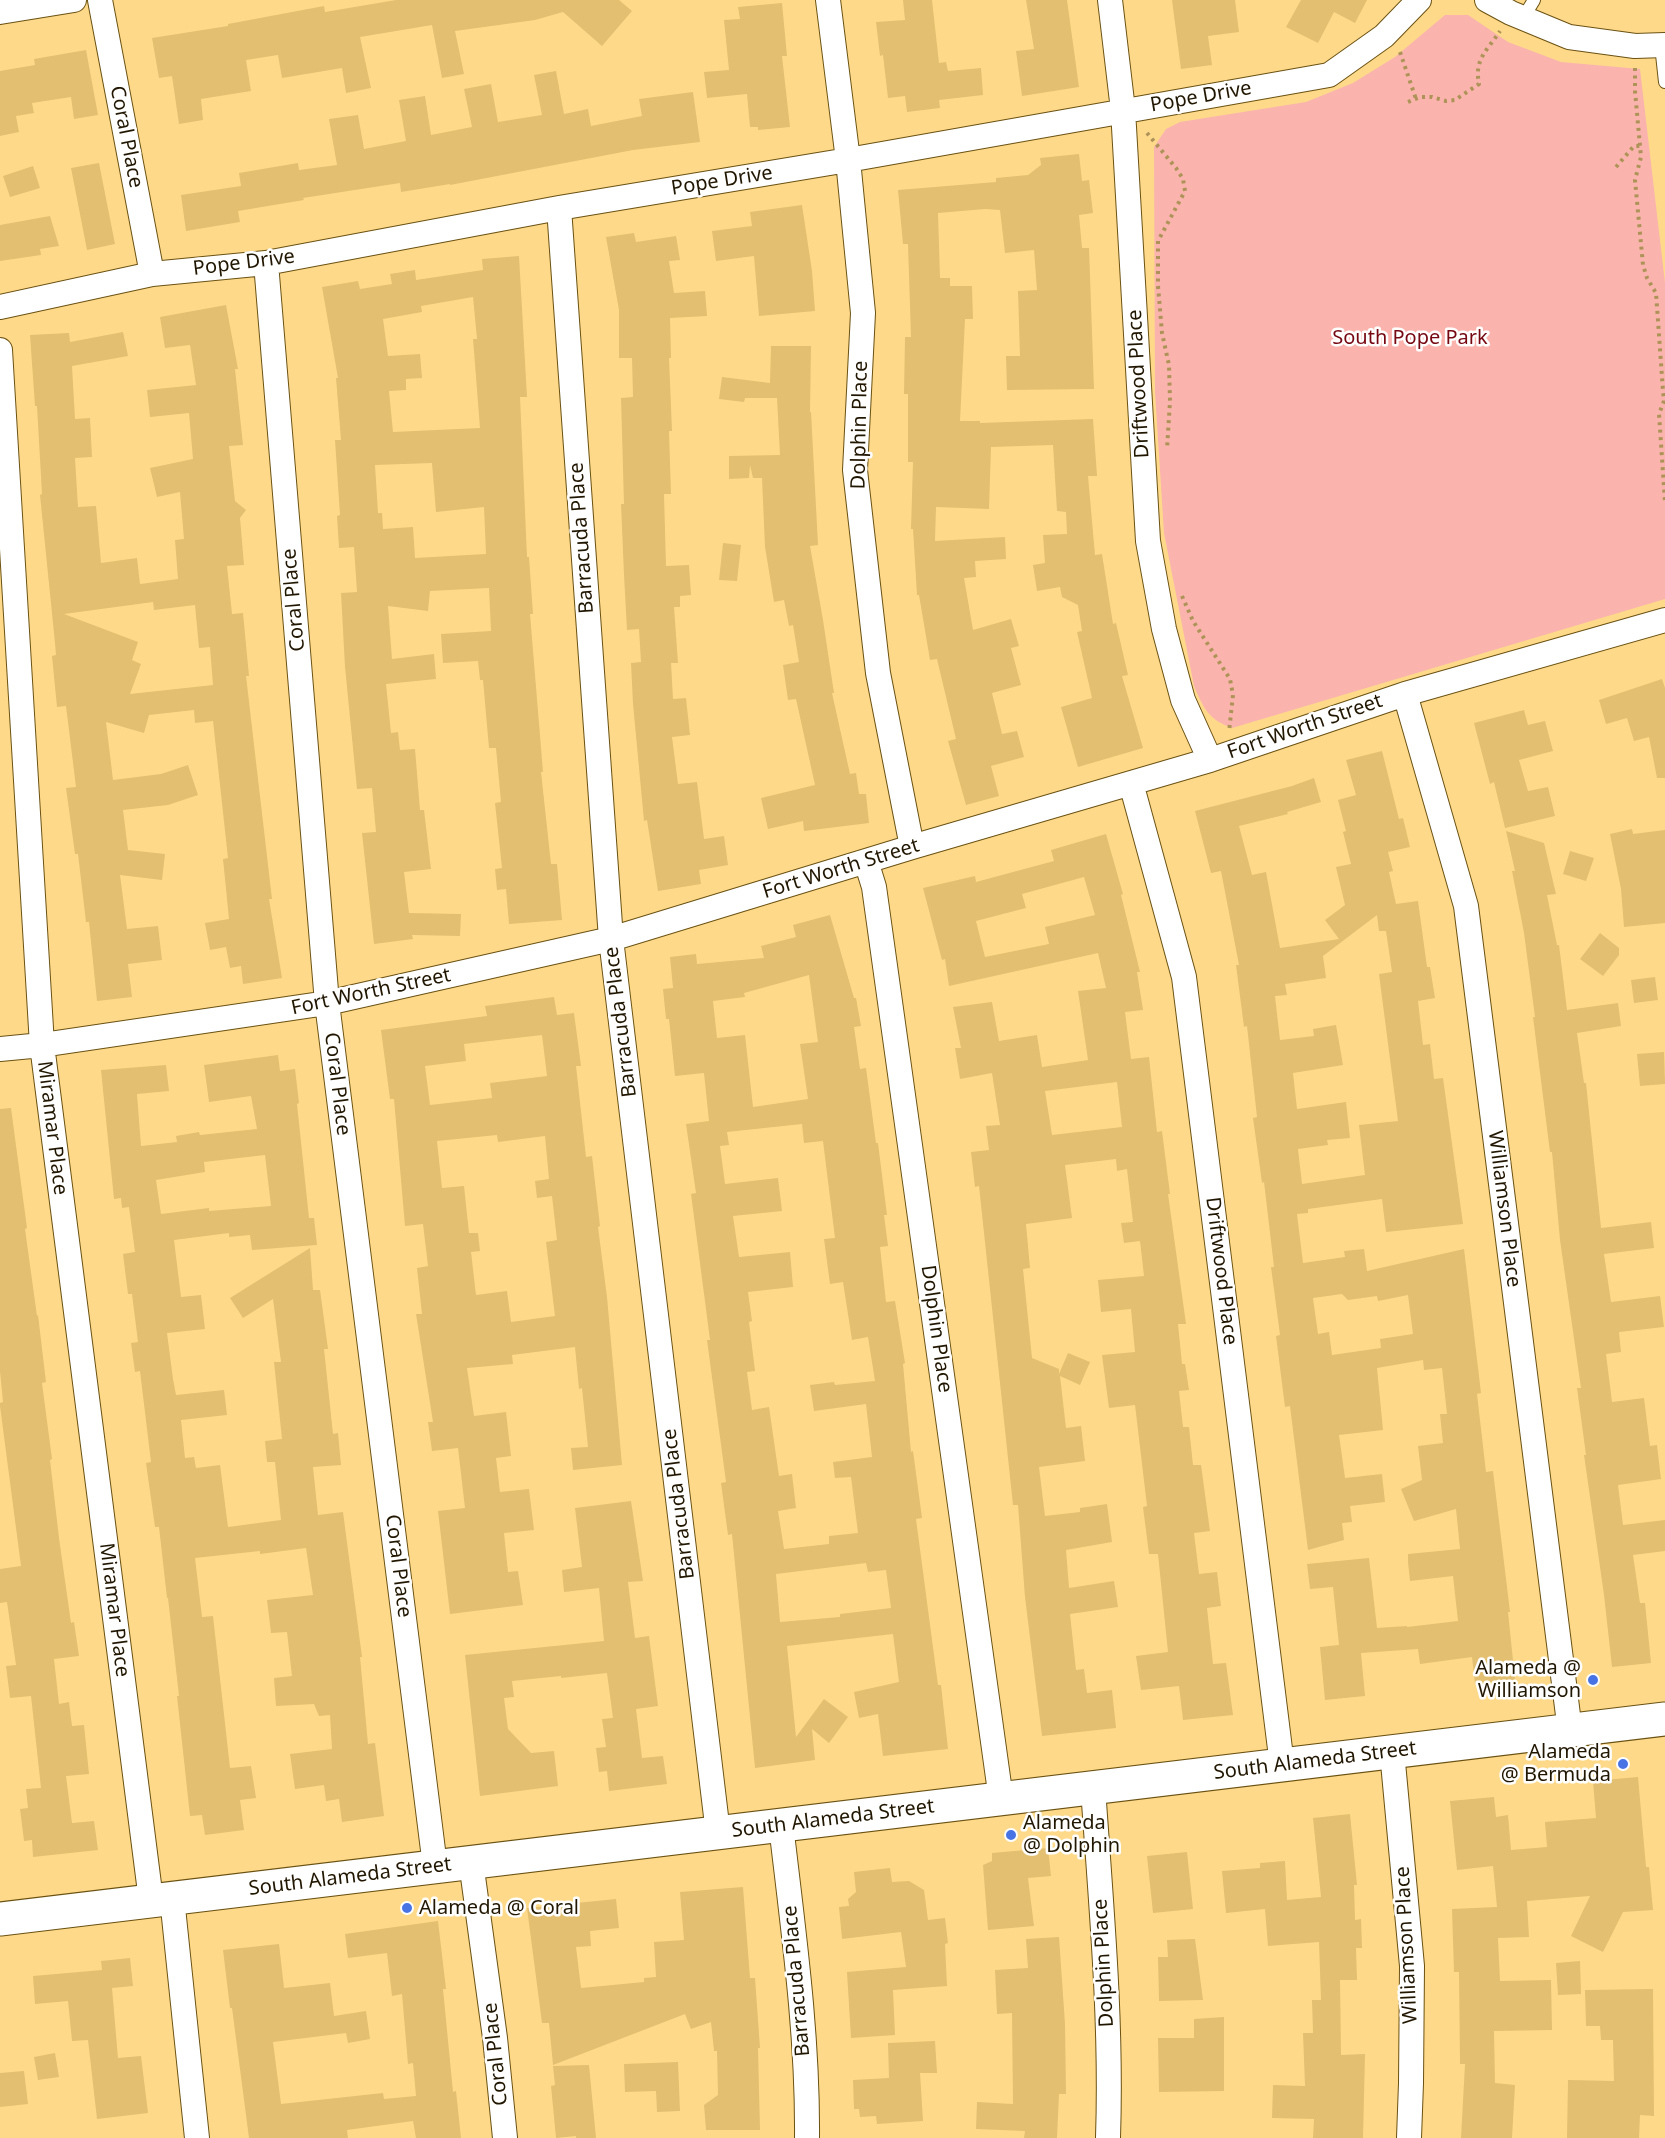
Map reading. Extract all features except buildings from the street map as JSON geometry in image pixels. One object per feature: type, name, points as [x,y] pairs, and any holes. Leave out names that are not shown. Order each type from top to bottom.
[{"type":"main road","name":"South Alameda Street","points":[[0,1919],[1665,1719]]},
{"type":"street","points":[[0,12],[74,0]]},
{"type":"street","name":"Coral Place","points":[[100,0],[152,274]]},
{"type":"street","name":"Dolphin Place","points":[[828,0],[848,160],[863,313],[855,470],[878,674],[912,847]]},
{"type":"street","name":"Driftwood Place","points":[[1110,0],[1125,110],[1148,541],[1164,629],[1183,700],[1219,757]]},
{"type":"street","name":"Pope Drive","points":[[0,307],[152,274],[266,263],[559,208],[848,160],[1329,75],[1384,36],[1419,0]]},
{"type":"street","points":[[1487,0],[1523,10],[1569,37],[1635,46],[1663,45]]},
{"type":"street","name":"Barracuda Place","points":[[559,208],[611,939],[718,1833]]},
{"type":"street","name":"Coral Place","points":[[266,263],[327,1004],[435,1866]]},
{"type":"street","name":"Miramar Place","points":[[0,350],[42,1045],[197,2138]]},
{"type":"street","name":"Fort Worth Street","points":[[0,1049],[327,1004],[611,939],[912,847],[1219,757],[1404,694],[1665,620]]},
{"type":"street","name":"Williamson Place","points":[[1404,694],[1466,906],[1570,1731]]},
{"type":"street","name":"Driftwood Place","points":[[1131,783],[1184,977],[1282,1765]]},
{"type":"street","name":"Dolphin Place","points":[[866,861],[874,887],[1002,1799]]},
{"type":"street","name":"Williamson Place","points":[[1392,1752],[1412,1966],[1409,2138]]},
{"type":"street","name":"Dolphin Place","points":[[1093,1788],[1106,1972],[1110,2080],[1108,2138]]},
{"type":"street","name":"Barracuda Place","points":[[781,1825],[799,1977],[807,2095],[807,2138]]},
{"type":"street","name":"Coral Place","points":[[471,1862],[495,2038],[505,2138]]},
{"type":"lane","points":[[1663,45],[1665,82]]},
{"type":"path","points":[[1408,102],[1432,97],[1446,101],[1455,100],[1479,84],[1477,71],[1481,59],[1523,10]]},
{"type":"path","points":[[1391,29],[1416,99]]},
{"type":"path","points":[[1635,46],[1635,91],[1641,146],[1641,157],[1635,180],[1643,266],[1656,293],[1664,391],[1664,401],[1659,414],[1665,502]]},
{"type":"path","points":[[1125,110],[1176,168],[1183,178],[1185,191],[1158,241],[1158,286],[1162,333],[1169,365],[1170,401],[1165,456]]},
{"type":"path","points":[[1616,167],[1634,146],[1641,146]]},
{"type":"path","points":[[1180,586],[1193,621],[1230,679],[1233,695],[1219,757]]},
{"type":"green space","name":"South Pope Park","points":[[1445,15],[1468,15],[1508,42],[1561,62],[1640,69],[1665,283],[1665,599],[1232,728],[1212,717],[1194,686],[1164,533],[1155,392],[1154,147],[1166,129],[1180,122],[1306,102],[1353,83],[1395,57]]},
{"type":"place","name":"Alameda @ Williamson","points":[[1593,1680]]},
{"type":"place","name":"Alameda @ Bermuda","points":[[1623,1764]]},
{"type":"place","name":"Alameda @ Dolphin","points":[[1011,1835]]},
{"type":"place","name":"Alameda @ Coral","points":[[407,1908]]}]
